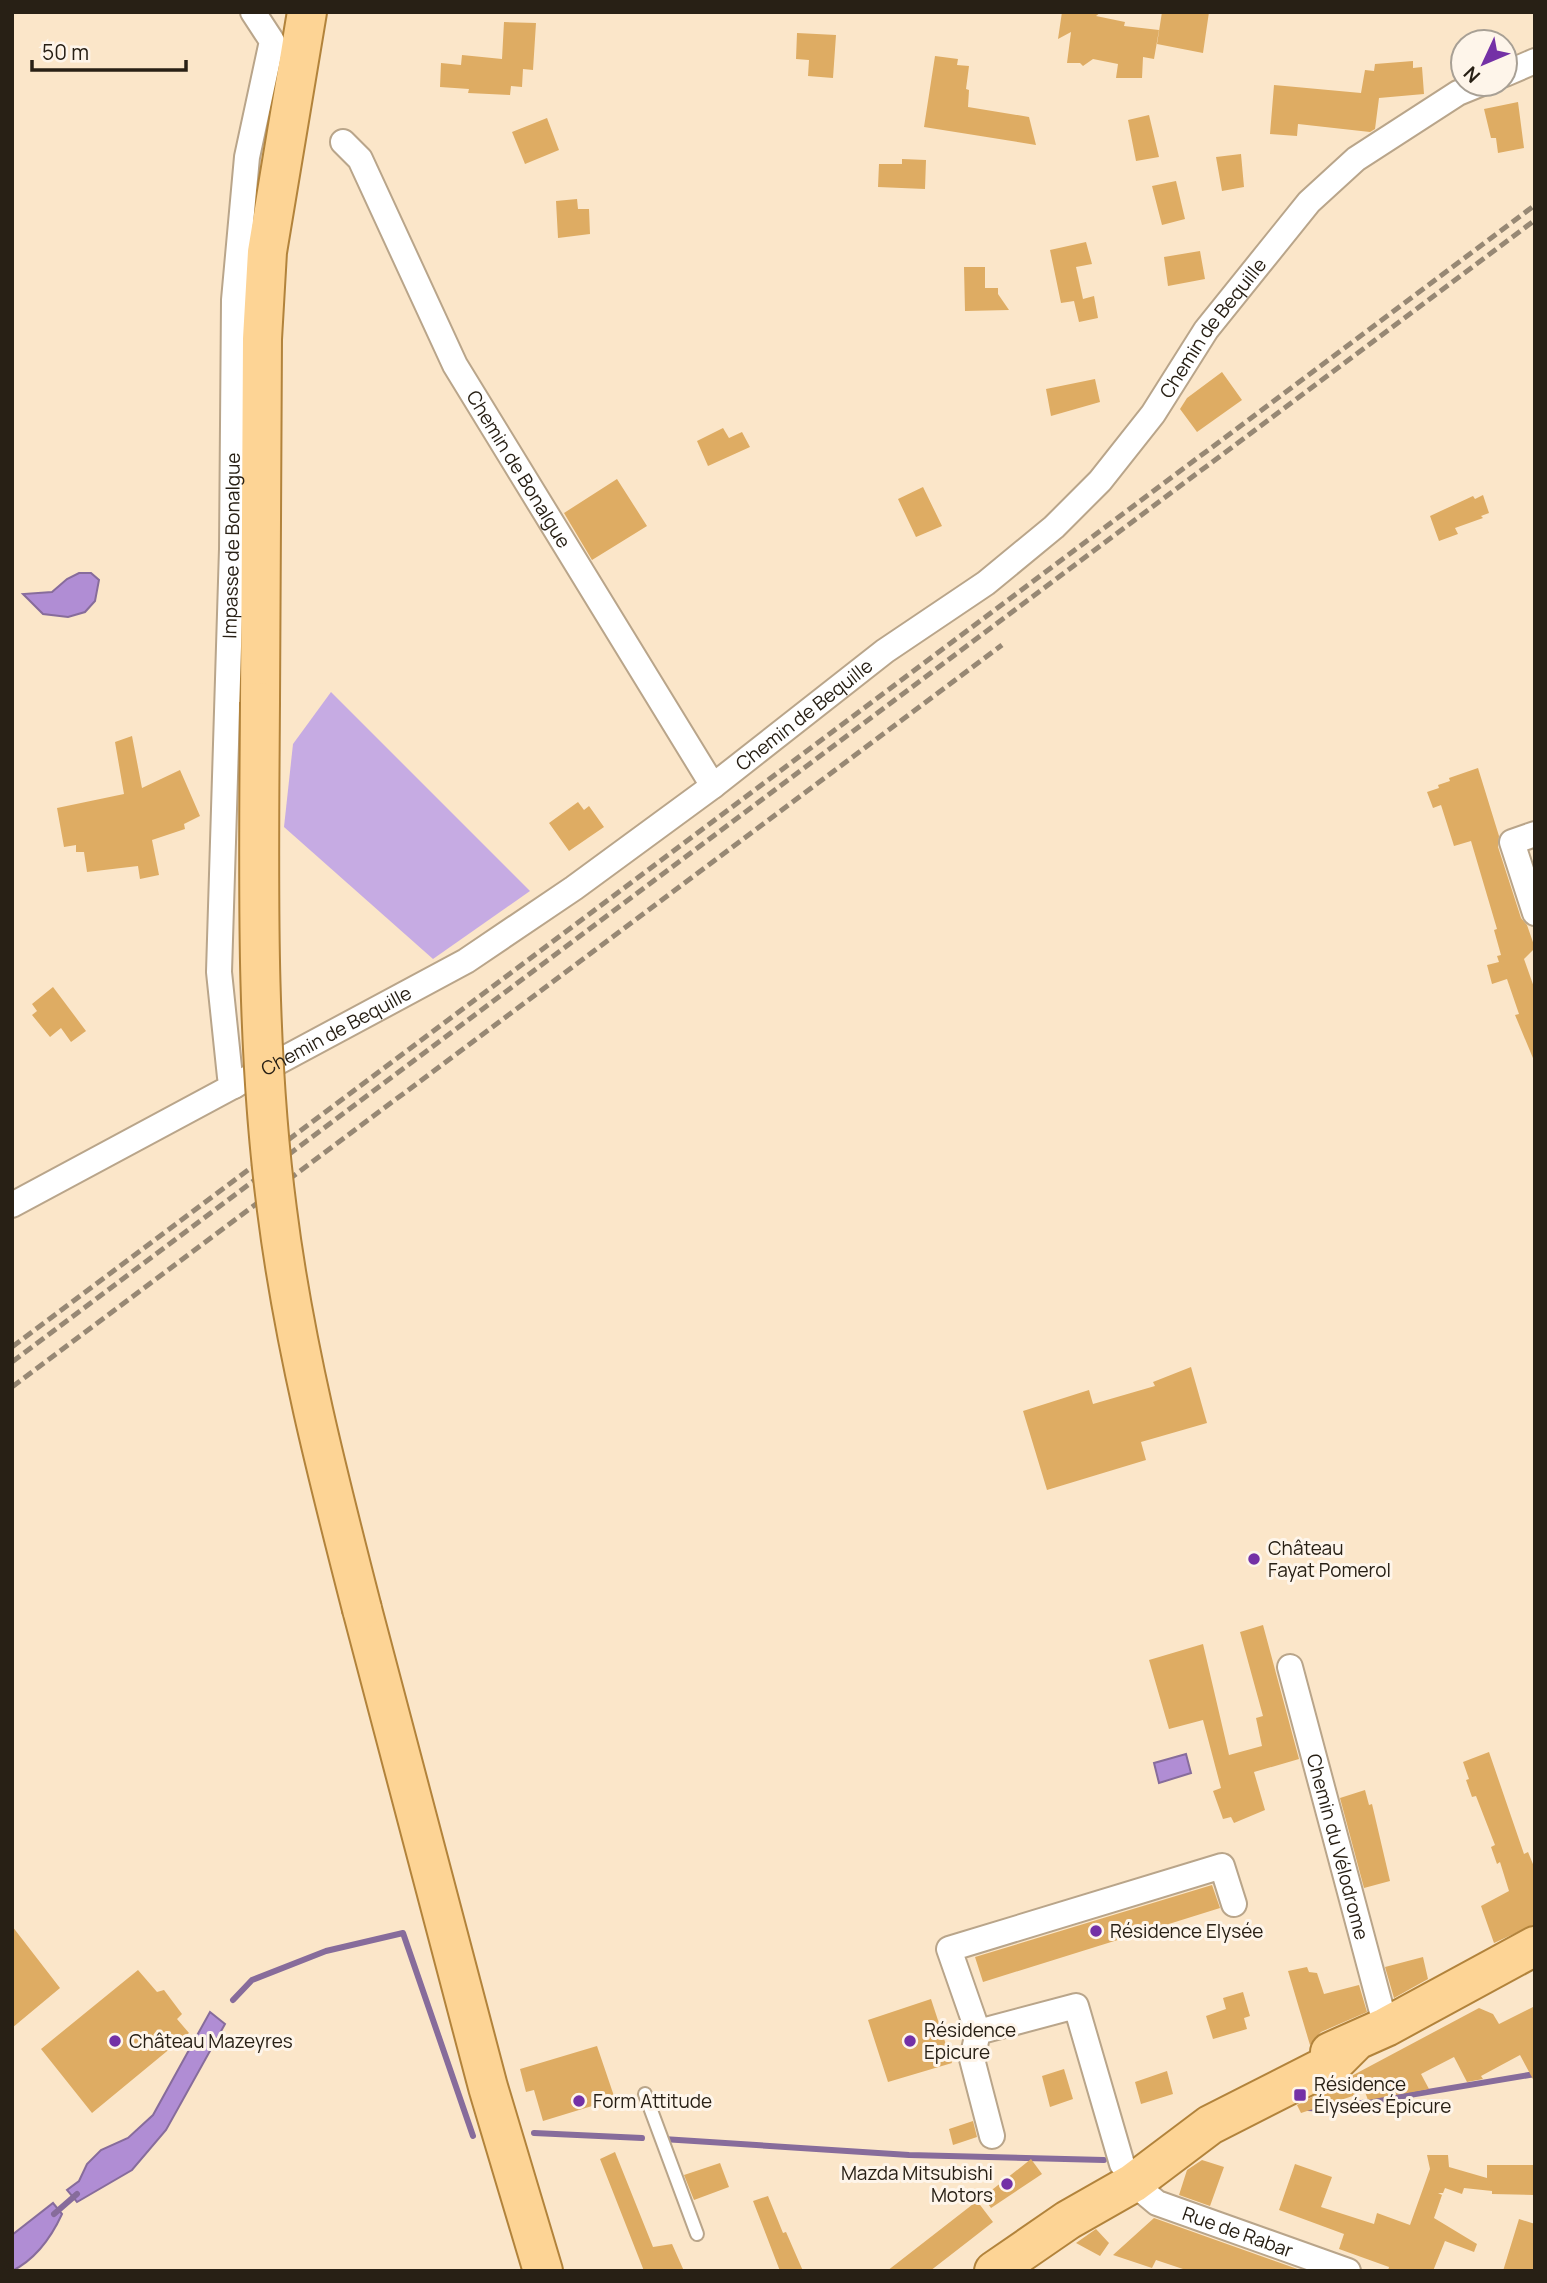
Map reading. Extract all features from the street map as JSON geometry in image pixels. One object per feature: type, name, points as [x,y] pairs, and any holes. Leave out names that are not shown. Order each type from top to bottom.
[{"type":"main road","points":[[307,12],[267,252],[262,340],[259,853],[263,1041],[276,1210],[301,1358],[362,1609],[488,2087],[543,2271]]},
{"type":"main road","points":[[994,2271],[1014,2261],[1069,2220],[1126,2175],[1157,2143],[1210,2125],[1287,2085],[1303,2068],[1530,1952]]},
{"type":"main road","points":[[522,2199],[553,2271]]},
{"type":"street","name":"Impasse de Bonalgue","points":[[234,1086],[230,1077],[219,972],[232,549],[234,300],[247,157],[272,41],[253,12]]},
{"type":"street","name":"Chemin de Bequille","points":[[12,1205],[466,961],[574,888],[713,786],[885,651],[986,583],[1054,527],[1100,481],[1153,414],[1206,330],[1309,202],[1356,159],[1450,98]]},
{"type":"street","name":"Chemin de Bonalgue","points":[[343,142],[360,159],[455,365],[713,786]]},
{"type":"street","points":[[1523,838],[1535,912]]},
{"type":"street","name":"Chemin du Vélodrome","points":[[1290,1667],[1370,2035]]},
{"type":"street","points":[[992,2136],[972,2059],[978,2032],[949,1949],[1222,1866],[1234,1904]]},
{"type":"street","points":[[978,2032],[1076,2006],[1126,2175]]},
{"type":"street","name":"Rue de Rabar","points":[[1126,2175],[1157,2203],[1348,2271]]},
{"type":"lane","points":[[645,2094],[697,2234]]},
{"type":"shaded area","points":[[79,573],[91,573],[99,580],[95,601],[85,612],[68,617],[43,614],[23,594],[52,592]]},
{"type":"shaded area","points":[[331,692],[530,891],[433,959],[284,827],[293,744]]},
{"type":"shaded area","points":[[1186,1754],[1191,1773],[1159,1783],[1154,1763]]},
{"type":"shaded area","points":[[210,2012],[225,2024],[166,2130],[132,2170],[77,2202],[67,2190],[79,2181],[87,2164],[101,2150],[128,2138],[153,2115]]},
{"type":"shaded area","points":[[53,2203],[62,2214],[53,2231],[35,2254],[12,2271],[12,2235]]},
{"type":"building","points":[[1062,12],[1101,12],[1096,16],[1125,22],[1124,26],[1159,30],[1154,59],[1143,57],[1142,78],[1116,78],[1118,64],[1093,59],[1083,66],[1080,63],[1067,63],[1071,32],[1058,39]]},
{"type":"building","points":[[1162,12],[1209,12],[1203,53],[1157,44]]},
{"type":"building","points":[[504,22],[536,23],[533,70],[523,69],[522,87],[511,86],[510,95],[468,93],[469,89],[440,87],[441,63],[461,65],[462,55],[502,59]]},
{"type":"building","points":[[797,33],[836,35],[833,78],[808,76],[809,60],[796,59]]},
{"type":"building","points":[[935,56],[958,59],[957,65],[969,66],[966,89],[969,90],[968,107],[1029,117],[1036,145],[924,127]]},
{"type":"building","points":[[1413,61],[1413,68],[1422,67],[1424,94],[1379,98],[1375,129],[1370,132],[1298,124],[1297,136],[1270,134],[1274,85],[1361,93],[1365,70],[1374,71],[1375,64]]},
{"type":"building","points":[[1518,102],[1524,148],[1498,153],[1496,138],[1491,138],[1484,109]]},
{"type":"building","points":[[1149,115],[1159,157],[1136,161],[1128,120]]},
{"type":"building","points":[[547,118],[559,150],[525,164],[512,132]]},
{"type":"building","points":[[1241,154],[1244,187],[1222,191],[1216,157]]},
{"type":"building","points":[[902,159],[926,160],[925,189],[878,187],[879,164],[902,164]]},
{"type":"building","points":[[1176,181],[1185,219],[1162,225],[1152,186]]},
{"type":"building","points":[[577,199],[578,209],[589,209],[590,234],[558,238],[556,201]]},
{"type":"building","points":[[1086,242],[1092,264],[1076,267],[1083,299],[1094,296],[1098,318],[1079,322],[1074,301],[1061,303],[1050,250]]},
{"type":"building","points":[[1200,251],[1205,279],[1168,286],[1164,257]]},
{"type":"building","points":[[964,267],[985,267],[985,288],[998,288],[998,294],[1009,310],[965,311]]},
{"type":"building","points":[[1222,372],[1242,400],[1197,432],[1180,409],[1187,398]]},
{"type":"building","points":[[1095,379],[1100,402],[1051,416],[1046,389]]},
{"type":"building","points":[[723,428],[729,438],[742,432],[750,447],[708,466],[697,441]]},
{"type":"building","points":[[617,479],[647,526],[592,560],[564,513]]},
{"type":"building","points":[[923,487],[942,526],[916,537],[898,499]]},
{"type":"building","points":[[1483,495],[1489,513],[1481,516],[1483,518],[1455,528],[1458,534],[1439,541],[1430,516],[1473,496],[1475,499]]},
{"type":"building","points":[[132,736],[142,788],[180,770],[200,816],[184,824],[185,829],[152,840],[159,875],[140,879],[138,866],[87,872],[84,852],[76,852],[76,845],[64,847],[57,808],[124,794],[115,742]]},
{"type":"building","points":[[1478,768],[1499,836],[1498,847],[1521,918],[1527,925],[1535,948],[1524,959],[1535,990],[1535,1063],[1515,1015],[1519,1014],[1507,979],[1492,984],[1487,965],[1499,962],[1497,956],[1501,955],[1494,930],[1497,929],[1471,841],[1454,846],[1441,805],[1433,808],[1427,792],[1450,781],[1449,778]]},
{"type":"building","points":[[578,802],[584,810],[589,806],[604,827],[569,851],[549,823]]},
{"type":"building","points":[[53,987],[86,1031],[71,1042],[61,1028],[50,1037],[32,1015],[37,1011],[32,1004]]},
{"type":"building","points":[[1191,1367],[1207,1423],[1141,1442],[1146,1460],[1047,1490],[1023,1411],[1089,1390],[1093,1404],[1155,1386],[1153,1382]]},
{"type":"building","points":[[1263,1625],[1299,1759],[1254,1772],[1265,1810],[1234,1823],[1231,1817],[1223,1819],[1213,1791],[1221,1788],[1203,1720],[1169,1729],[1149,1660],[1203,1644],[1229,1755],[1262,1746],[1256,1718],[1263,1716],[1240,1632]]},
{"type":"building","points":[[1489,1752],[1524,1854],[1528,1852],[1535,1869],[1535,1924],[1494,1943],[1481,1906],[1509,1891],[1500,1862],[1497,1864],[1491,1847],[1495,1845],[1476,1796],[1472,1797],[1463,1762]]},
{"type":"building","points":[[1365,1790],[1369,1805],[1372,1804],[1390,1881],[1364,1888],[1340,1798]]},
{"type":"building","name":"Résidence Elysée","points":[[1212,1885],[1220,1908],[983,1982],[975,1957]]},
{"type":"building","points":[[12,1926],[60,1988],[12,2028]]},
{"type":"building","points":[[1423,1957],[1428,1979],[1394,1998],[1385,1967]]},
{"type":"building","points":[[1307,1967],[1309,1972],[1317,1973],[1324,1994],[1359,1985],[1367,2012],[1321,2032],[1310,2045],[1288,1971]]},
{"type":"building","name":"Château Mazeyres","points":[[138,1970],[157,1992],[164,1990],[182,2014],[177,2019],[189,2033],[92,2113],[41,2049]]},
{"type":"building","points":[[1243,1992],[1250,2016],[1244,2018],[1247,2029],[1213,2039],[1206,2016],[1226,2009],[1223,1998]]},
{"type":"building","name":"Résidence Epicure","points":[[931,1999],[952,2063],[888,2082],[868,2020]]},
{"type":"building","points":[[1535,2006],[1535,2083],[1520,2055],[1481,2076],[1483,2079],[1467,2082],[1454,2057],[1421,2074],[1429,2089],[1368,2100],[1365,2092],[1301,2113],[1297,2105],[1479,2008],[1493,2014],[1499,2024]]},
{"type":"building","points":[[597,2046],[615,2099],[543,2121],[534,2090],[526,2092],[520,2069]]},
{"type":"building","points":[[1064,2069],[1073,2099],[1050,2107],[1042,2076]]},
{"type":"building","points":[[1167,2071],[1173,2094],[1141,2104],[1135,2082]]},
{"type":"building","points":[[973,2121],[977,2137],[953,2145],[949,2129]]},
{"type":"building","points":[[615,2152],[653,2247],[672,2244],[684,2271],[644,2271],[600,2159]]},
{"type":"building","points":[[1427,2155],[1448,2155],[1449,2167],[1487,2178],[1487,2165],[1535,2165],[1535,2195],[1492,2194],[1492,2191],[1464,2188],[1462,2194],[1445,2188],[1443,2193],[1438,2193],[1442,2195],[1434,2218],[1477,2244],[1474,2252],[1445,2241],[1433,2271],[1388,2271],[1389,2267],[1339,2249],[1344,2234],[1279,2210],[1295,2164],[1332,2177],[1321,2207],[1374,2224],[1377,2213],[1410,2225],[1430,2169]]},
{"type":"building","points":[[1031,2159],[1042,2174],[991,2208],[983,2197]]},
{"type":"building","points":[[1202,2160],[1224,2167],[1210,2206],[1179,2195],[1187,2170]]},
{"type":"building","points":[[720,2163],[729,2187],[694,2200],[684,2175]]},
{"type":"building","points":[[768,2196],[803,2271],[780,2271],[753,2201]]},
{"type":"building","points":[[977,2201],[993,2222],[970,2240],[930,2271],[887,2271]]},
{"type":"building","points":[[1154,2218],[1303,2271],[1189,2271],[1156,2260],[1152,2268],[1113,2255]]},
{"type":"building","points":[[1519,2219],[1535,2224],[1535,2271],[1503,2271]]},
{"type":"building","points":[[1096,2229],[1109,2243],[1100,2256],[1076,2243]]},
{"type":"waterway","points":[[233,2000],[252,1980],[326,1951],[403,1933],[473,2136]]},
{"type":"waterway","points":[[1308,2108],[1326,2109],[1535,2074]]},
{"type":"waterway","points":[[534,2133],[642,2138]]},
{"type":"waterway","points":[[663,2139],[909,2155],[1104,2160]]},
{"type":"waterway","points":[[54,2214],[77,2194]]},
{"type":"railway","points":[[12,1347],[1535,205]]},
{"type":"railway","points":[[12,1362],[1535,220]]},
{"type":"railway","points":[[12,1387],[1002,645]]},
{"type":"place","name":"Château Fayat Pomerol","points":[[1254,1559]]},
{"type":"place","name":"Résidence Elysée","points":[[1096,1931]]},
{"type":"place","name":"Château Mazeyres","points":[[115,2041]]},
{"type":"place","name":"Résidence Epicure","points":[[910,2041]]},
{"type":"place","name":"Résidence Élysées Épicure","points":[[1300,2095]]},
{"type":"place","name":"Form Attitude","points":[[579,2101]]},
{"type":"place","name":"Mazda Mitsubishi Motors","points":[[1007,2184]]}]
